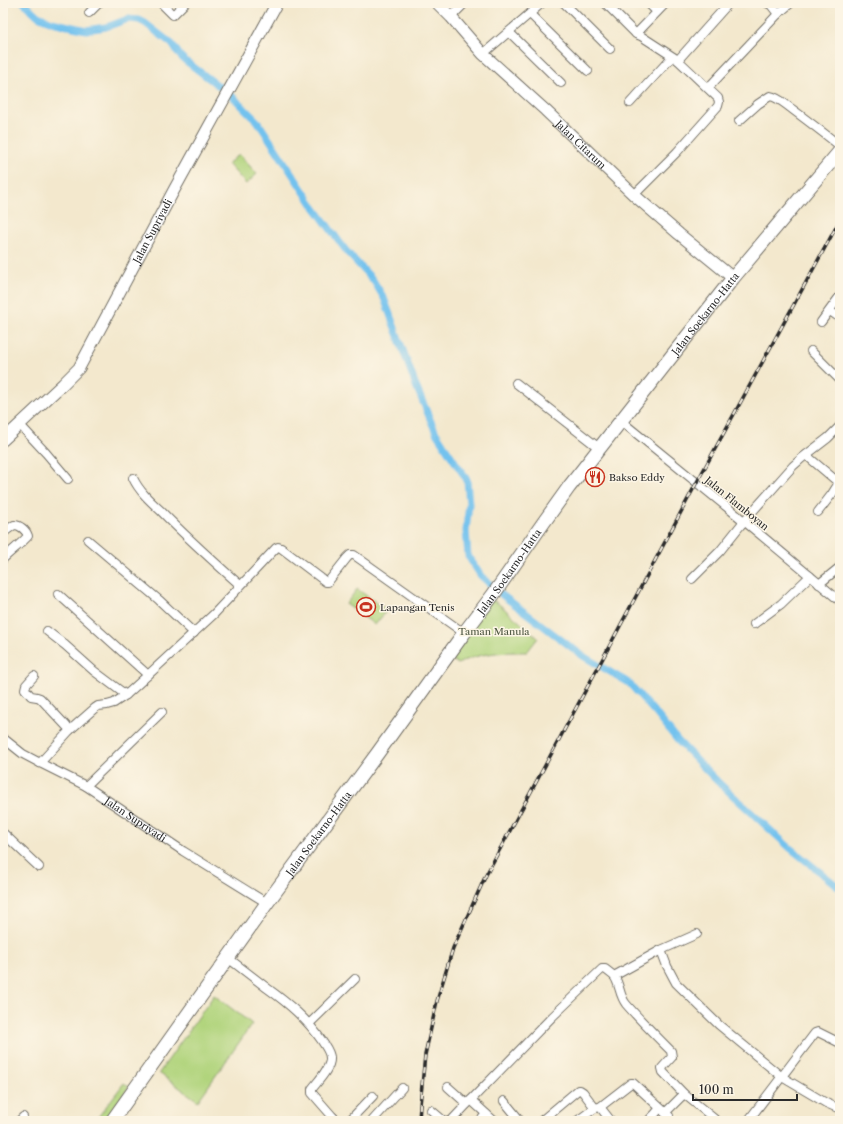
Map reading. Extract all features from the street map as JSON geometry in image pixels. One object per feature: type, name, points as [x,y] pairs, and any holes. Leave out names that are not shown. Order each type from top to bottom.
[{"type":"main road","name":"Jalan Supriyadi","points":[[3,440],[79,368],[226,94],[277,3]]},
{"type":"main road","name":"Jalan Citarum","points":[[438,3],[483,54],[545,110],[634,195],[733,278]]},
{"type":"main road","name":"Jalan Soekarno-Hatta","points":[[112,1121],[262,911],[599,448],[733,278],[840,152]]},
{"type":"street","points":[[89,13],[99,3]]},
{"type":"street","points":[[161,3],[173,15],[185,3]]},
{"type":"street","points":[[451,17],[465,3]]},
{"type":"street","points":[[483,54],[542,3]]},
{"type":"street","points":[[564,3],[610,49]]},
{"type":"street","points":[[605,3],[636,34],[675,59],[708,88],[718,98],[719,102],[716,109],[677,152],[634,195]]},
{"type":"street","points":[[648,3],[657,12]]},
{"type":"street","points":[[636,34],[666,3]]},
{"type":"street","points":[[630,103],[729,3]]},
{"type":"street","points":[[767,3],[771,5],[778,14]]},
{"type":"street","points":[[708,88],[778,14],[791,3]]},
{"type":"street","points":[[530,14],[588,71]]},
{"type":"street","points":[[509,32],[561,83]]},
{"type":"street","points":[[740,121],[758,104],[772,96],[809,121],[840,146]]},
{"type":"street","points":[[821,322],[840,296]]},
{"type":"street","points":[[830,311],[840,318]]},
{"type":"street","points":[[811,351],[840,380]]},
{"type":"street","points":[[516,383],[599,448]]},
{"type":"street","name":"Jalan Flamboyan","points":[[621,421],[744,521],[840,602]]},
{"type":"street","points":[[20,425],[68,479]]},
{"type":"street","points":[[692,579],[720,550],[784,476],[802,458],[828,438],[840,426]]},
{"type":"street","points":[[806,456],[840,483],[818,512]]},
{"type":"street","points":[[133,478],[142,493],[177,528],[240,585]]},
{"type":"street","points":[[3,533],[14,525],[18,525],[28,536],[14,547],[3,559]]},
{"type":"street","points":[[88,540],[159,600],[194,633]]},
{"type":"street","points":[[40,763],[70,730],[95,708],[114,703],[126,695],[194,633],[278,547],[326,582],[328,582],[346,558],[350,555],[354,555],[464,633]]},
{"type":"street","points":[[819,584],[840,567]]},
{"type":"street","points":[[754,624],[781,604],[810,576]]},
{"type":"street","points":[[58,594],[148,675]]},
{"type":"street","points":[[47,631],[94,671],[126,695]]},
{"type":"street","points":[[34,676],[24,687],[24,689],[31,696],[40,698],[70,730]]},
{"type":"street","points":[[86,786],[162,712]]},
{"type":"street","name":"Jalan Supriyadi","points":[[3,738],[23,754],[86,786],[183,851],[262,911]]},
{"type":"street","points":[[3,834],[39,867]]},
{"type":"street","points":[[614,976],[661,950],[697,934]]},
{"type":"street","points":[[661,950],[676,983],[719,1024],[782,1077],[840,1109]]},
{"type":"street","points":[[228,958],[289,1004],[303,1017],[326,1046],[330,1059],[328,1067],[312,1089],[312,1093],[333,1120]]},
{"type":"street","points":[[451,1121],[602,969],[607,970],[614,976],[618,981],[620,992],[625,1003],[670,1051],[672,1057],[662,1068],[662,1070],[684,1094],[717,1121]]},
{"type":"street","points":[[309,1024],[355,979]]},
{"type":"street","points":[[749,1121],[815,1033],[818,1032],[840,1043]]},
{"type":"street","points":[[577,1121],[631,1083],[635,1084],[665,1113]]},
{"type":"street","points":[[448,1087],[494,1121]]},
{"type":"street","points":[[372,1121],[402,1088]]},
{"type":"street","points":[[541,1121],[578,1090],[583,1092],[611,1121]]},
{"type":"street","points":[[650,1119],[656,1114],[665,1113],[684,1094]]},
{"type":"street","points":[[349,1121],[373,1096]]},
{"type":"street","points":[[504,1101],[519,1120]]},
{"type":"street","points":[[431,1110],[444,1121]]},
{"type":"street","points":[[480,1121],[486,1114]]},
{"type":"green space","points":[[239,154],[257,174],[246,184],[228,164]]},
{"type":"green space","name":"Lapangan Tenis","points":[[357,589],[387,610],[375,625],[346,604]]},
{"type":"green space","name":"Taman Manula","points":[[490,598],[538,638],[527,652],[483,655],[458,664],[447,656]]},
{"type":"green space","points":[[214,995],[252,1024],[198,1101],[159,1073]]},
{"type":"green space","points":[[124,1083],[129,1087],[103,1121],[95,1121]]},
{"type":"waterway","points":[[24,3],[38,16],[52,22],[86,30],[106,27],[128,19],[139,20],[145,23],[172,44],[181,57],[232,96],[258,122],[314,207],[347,252],[373,280],[384,298],[416,386],[436,433],[467,480],[469,504],[466,531],[468,556],[481,576],[502,595],[583,656],[629,683],[678,741],[718,782],[790,848],[840,888]]},
{"type":"railway","points":[[419,1121],[425,1055],[437,1001],[453,948],[486,875],[697,482],[840,220]]},
{"type":"place","name":"Bakso Eddy","points":[[595,477]]},
{"type":"place","name":"Lapangan Tenis","points":[[366,607]]}]
